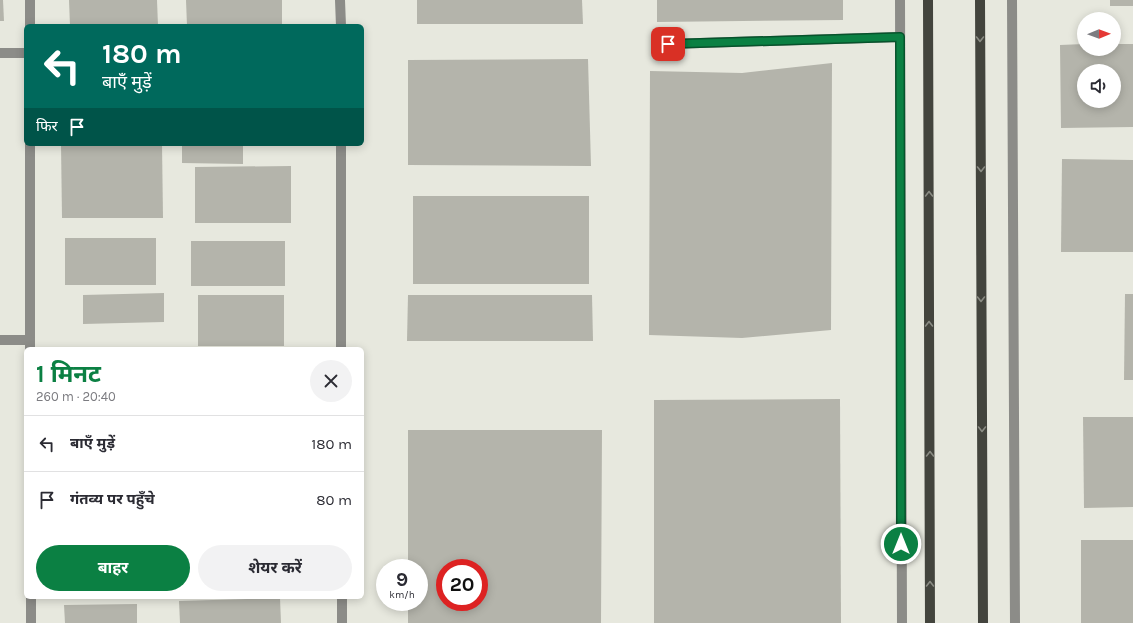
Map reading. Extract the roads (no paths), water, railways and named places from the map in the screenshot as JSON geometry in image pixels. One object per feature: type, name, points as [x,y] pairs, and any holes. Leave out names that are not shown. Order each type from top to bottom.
[{"type":"main road","points":[[928,0],[930,623]]},
{"type":"main road","points":[[980,0],[983,623]]},
{"type":"street","points":[[30,0],[30,24]]},
{"type":"street","points":[[340,0],[340,24]]},
{"type":"street","points":[[900,0],[902,623]]},
{"type":"street","points":[[1012,0],[1016,623]]},
{"type":"street","points":[[668,44],[900,37]]},
{"type":"street","points":[[0,53],[24,53]]},
{"type":"street","points":[[0,340],[30,345],[30,146]]},
{"type":"street","points":[[341,146],[341,347]]},
{"type":"street","points":[[31,599],[31,623]]},
{"type":"street","points":[[342,599],[342,623]]}]
